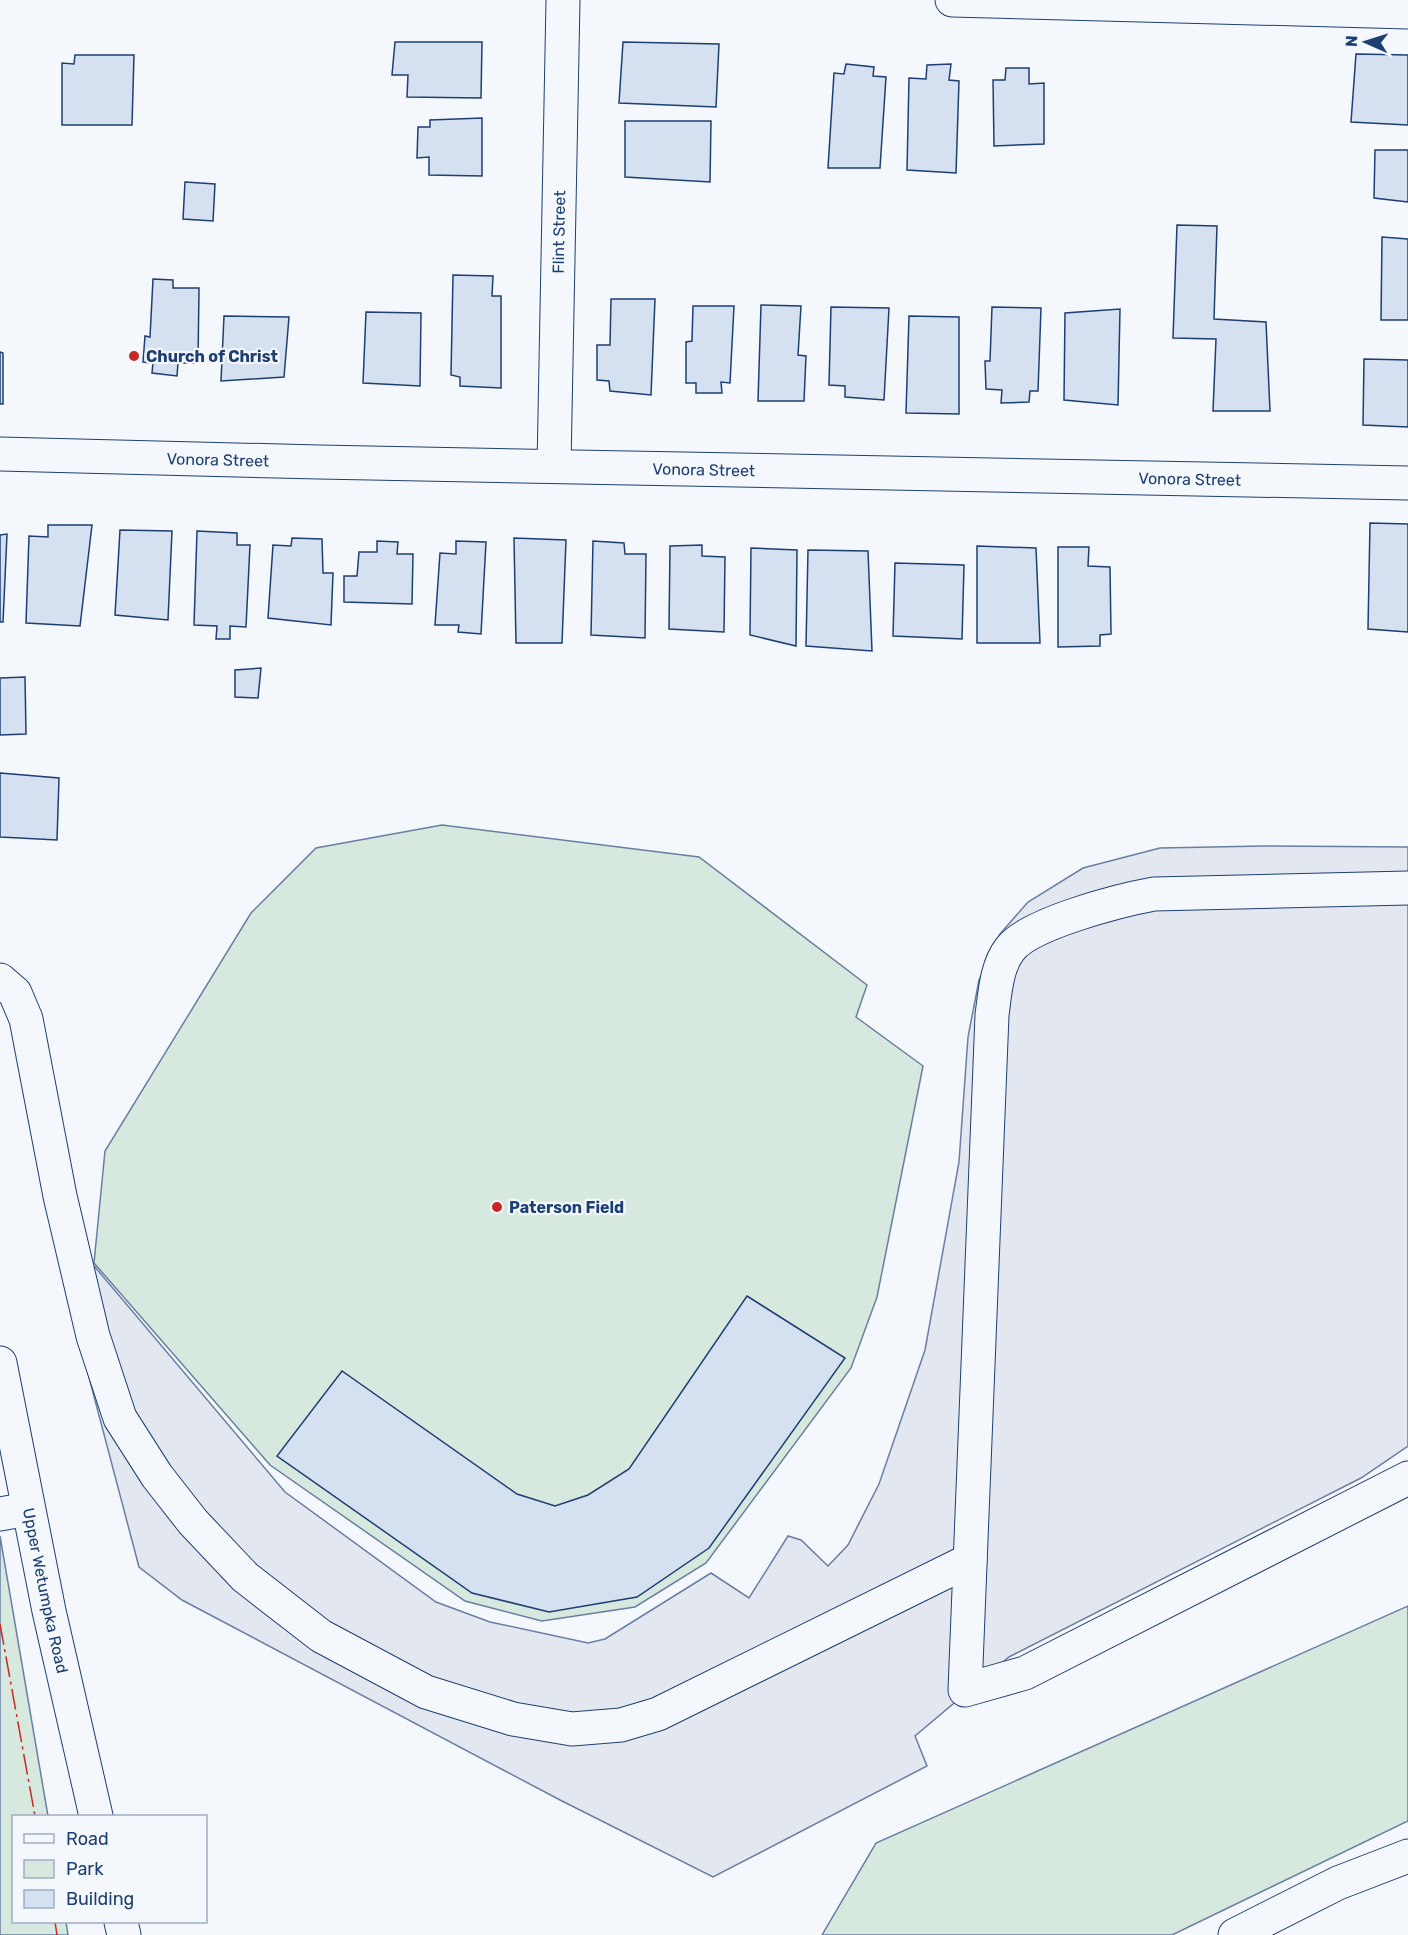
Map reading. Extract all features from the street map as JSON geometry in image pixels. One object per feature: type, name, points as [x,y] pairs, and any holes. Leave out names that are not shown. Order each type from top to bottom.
[{"type":"street","name":"Flint Street","points":[[554,466],[563,0]]},
{"type":"street","points":[[952,0],[1408,12]]},
{"type":"street","name":"Vonora Street","points":[[0,453],[1408,483]]},
{"type":"street","points":[[1408,888],[1154,894],[1116,901],[1027,935],[1010,949],[998,975],[992,1015],[965,1690],[1025,1673],[1408,1479]]},
{"type":"street","points":[[0,980],[15,993],[26,1018],[60,1196],[93,1336],[120,1418],[157,1476],[193,1522],[245,1577],[321,1636],[426,1692],[513,1719],[572,1729],[621,1725],[658,1714],[970,1560]]},
{"type":"street","name":"Upper Wetumpka Road","points":[[0,1363],[14,1511],[96,1815]]},
{"type":"street","points":[[1235,1935],[1338,1883],[1408,1857]]},
{"type":"green space","name":"Paterson Field","points":[[442,825],[699,857],[867,985],[856,1017],[923,1066],[877,1297],[851,1368],[706,1563],[635,1607],[542,1621],[465,1601],[270,1465],[94,1263],[105,1151],[251,913],[316,848]]},
{"type":"green space","points":[[0,1536],[48,1815],[12,1815],[12,1923],[66,1923],[68,1935],[0,1935]]},
{"type":"green space","points":[[1408,1606],[1408,1821],[1172,1935],[822,1935],[876,1843]]},
{"type":"shaded area","points":[[1408,847],[1408,1446],[1361,1478],[1009,1657],[915,1736],[927,1766],[713,1877],[560,1800],[182,1600],[139,1567],[63,1279],[95,1267],[285,1492],[436,1602],[490,1622],[588,1643],[605,1639],[711,1573],[749,1598],[788,1536],[801,1540],[828,1566],[848,1545],[879,1484],[925,1350],[959,1162],[968,1037],[979,980],[1000,934],[1028,902],[1083,868],[1160,848]]},
{"type":"building","points":[[395,42],[482,42],[481,98],[407,97],[408,75],[392,75]]},
{"type":"building","points":[[623,42],[719,44],[716,107],[619,103]]},
{"type":"building","points":[[1356,54],[1408,55],[1408,125],[1351,122]]},
{"type":"building","points":[[75,55],[134,55],[132,125],[62,125],[62,63],[74,64]]},
{"type":"building","points":[[846,64],[874,67],[873,76],[886,77],[880,168],[828,168],[834,73],[844,74]]},
{"type":"building","points":[[951,64],[949,80],[959,81],[956,173],[907,170],[909,78],[926,79],[927,65]]},
{"type":"building","points":[[1006,68],[1029,68],[1029,84],[1044,83],[1044,144],[994,146],[993,80],[1005,80]]},
{"type":"building","points":[[482,118],[482,176],[429,175],[429,157],[417,158],[418,127],[430,127],[430,120]]},
{"type":"building","points":[[625,121],[711,121],[710,182],[625,177]]},
{"type":"building","points":[[1375,150],[1408,150],[1408,202],[1374,198]]},
{"type":"building","points":[[185,182],[215,184],[213,221],[183,219]]},
{"type":"building","points":[[1177,225],[1217,226],[1214,319],[1266,322],[1270,411],[1213,411],[1216,339],[1173,338]]},
{"type":"building","points":[[1382,237],[1408,239],[1408,320],[1381,320]]},
{"type":"building","points":[[453,275],[493,276],[492,296],[501,296],[501,388],[460,386],[460,377],[451,375]]},
{"type":"building","points":[[153,279],[173,280],[173,288],[199,288],[198,363],[178,363],[177,376],[152,373],[153,363],[143,362],[145,336],[150,337]]},
{"type":"building","points":[[611,299],[655,299],[651,395],[610,391],[609,381],[597,380],[597,345],[610,345]]},
{"type":"building","points":[[761,305],[801,306],[798,355],[806,356],[804,401],[758,401]]},
{"type":"building","points":[[693,306],[734,306],[730,383],[721,382],[722,393],[696,393],[696,383],[686,383],[686,342],[692,341]]},
{"type":"building","points":[[831,307],[889,308],[884,400],[845,397],[845,386],[829,385]]},
{"type":"building","points":[[992,307],[1041,308],[1038,391],[1030,391],[1029,402],[1001,403],[1002,390],[986,389],[985,361],[990,361]]},
{"type":"building","points":[[1120,309],[1118,405],[1064,400],[1065,313]]},
{"type":"building","points":[[366,312],[421,313],[420,386],[363,383]]},
{"type":"building","points":[[224,316],[289,317],[284,377],[221,381]]},
{"type":"building","points":[[909,316],[959,317],[959,414],[906,413]]},
{"type":"building","points":[[0,352],[3,353],[3,404],[0,404]]},
{"type":"building","points":[[1364,359],[1408,360],[1408,427],[1363,425]]},
{"type":"building","points":[[1370,523],[1408,524],[1408,632],[1368,629]]},
{"type":"building","points":[[48,525],[92,525],[80,626],[26,623],[29,536],[48,537]]},
{"type":"building","points":[[120,530],[172,531],[168,620],[115,615]]},
{"type":"building","points":[[197,531],[237,533],[237,545],[250,545],[246,627],[230,626],[230,639],[216,639],[217,626],[194,625]]},
{"type":"building","points":[[7,534],[3,622],[0,622],[0,535]]},
{"type":"building","points":[[292,538],[322,539],[323,573],[333,573],[331,625],[268,618],[273,545],[291,546]]},
{"type":"building","points":[[514,538],[566,540],[562,643],[516,643]]},
{"type":"building","points":[[377,541],[398,542],[397,554],[413,554],[412,604],[344,602],[344,576],[357,576],[359,552],[377,552]]},
{"type":"building","points":[[456,541],[486,542],[481,634],[458,632],[459,625],[435,625],[440,553],[456,554]]},
{"type":"building","points":[[593,541],[624,543],[625,554],[646,554],[645,638],[591,635]]},
{"type":"building","points":[[702,545],[702,556],[725,557],[724,632],[669,629],[670,546]]},
{"type":"building","points":[[977,546],[1036,548],[1040,643],[977,643]]},
{"type":"building","points":[[1058,547],[1089,547],[1088,566],[1110,567],[1111,634],[1100,635],[1100,646],[1058,647]]},
{"type":"building","points":[[751,548],[797,550],[796,646],[750,635]]},
{"type":"building","points":[[808,550],[868,551],[872,651],[806,646]]},
{"type":"building","points":[[895,563],[964,565],[962,639],[893,636]]},
{"type":"building","points":[[261,668],[258,698],[235,697],[235,670]]},
{"type":"building","points":[[25,677],[26,734],[0,735],[0,678]]},
{"type":"building","points":[[0,773],[59,778],[57,840],[0,837]]},
{"type":"building","points":[[747,1296],[845,1358],[709,1548],[637,1597],[549,1612],[472,1593],[277,1456],[342,1371],[517,1494],[555,1506],[588,1495],[629,1469]]},
{"type":"power","points":[[0,1624],[35,1815]]},
{"type":"power","points":[[55,1923],[57,1935]]},
{"type":"place","name":"Church of Christ","points":[[134,356]]},
{"type":"place","name":"Paterson Field","points":[[497,1207]]}]
